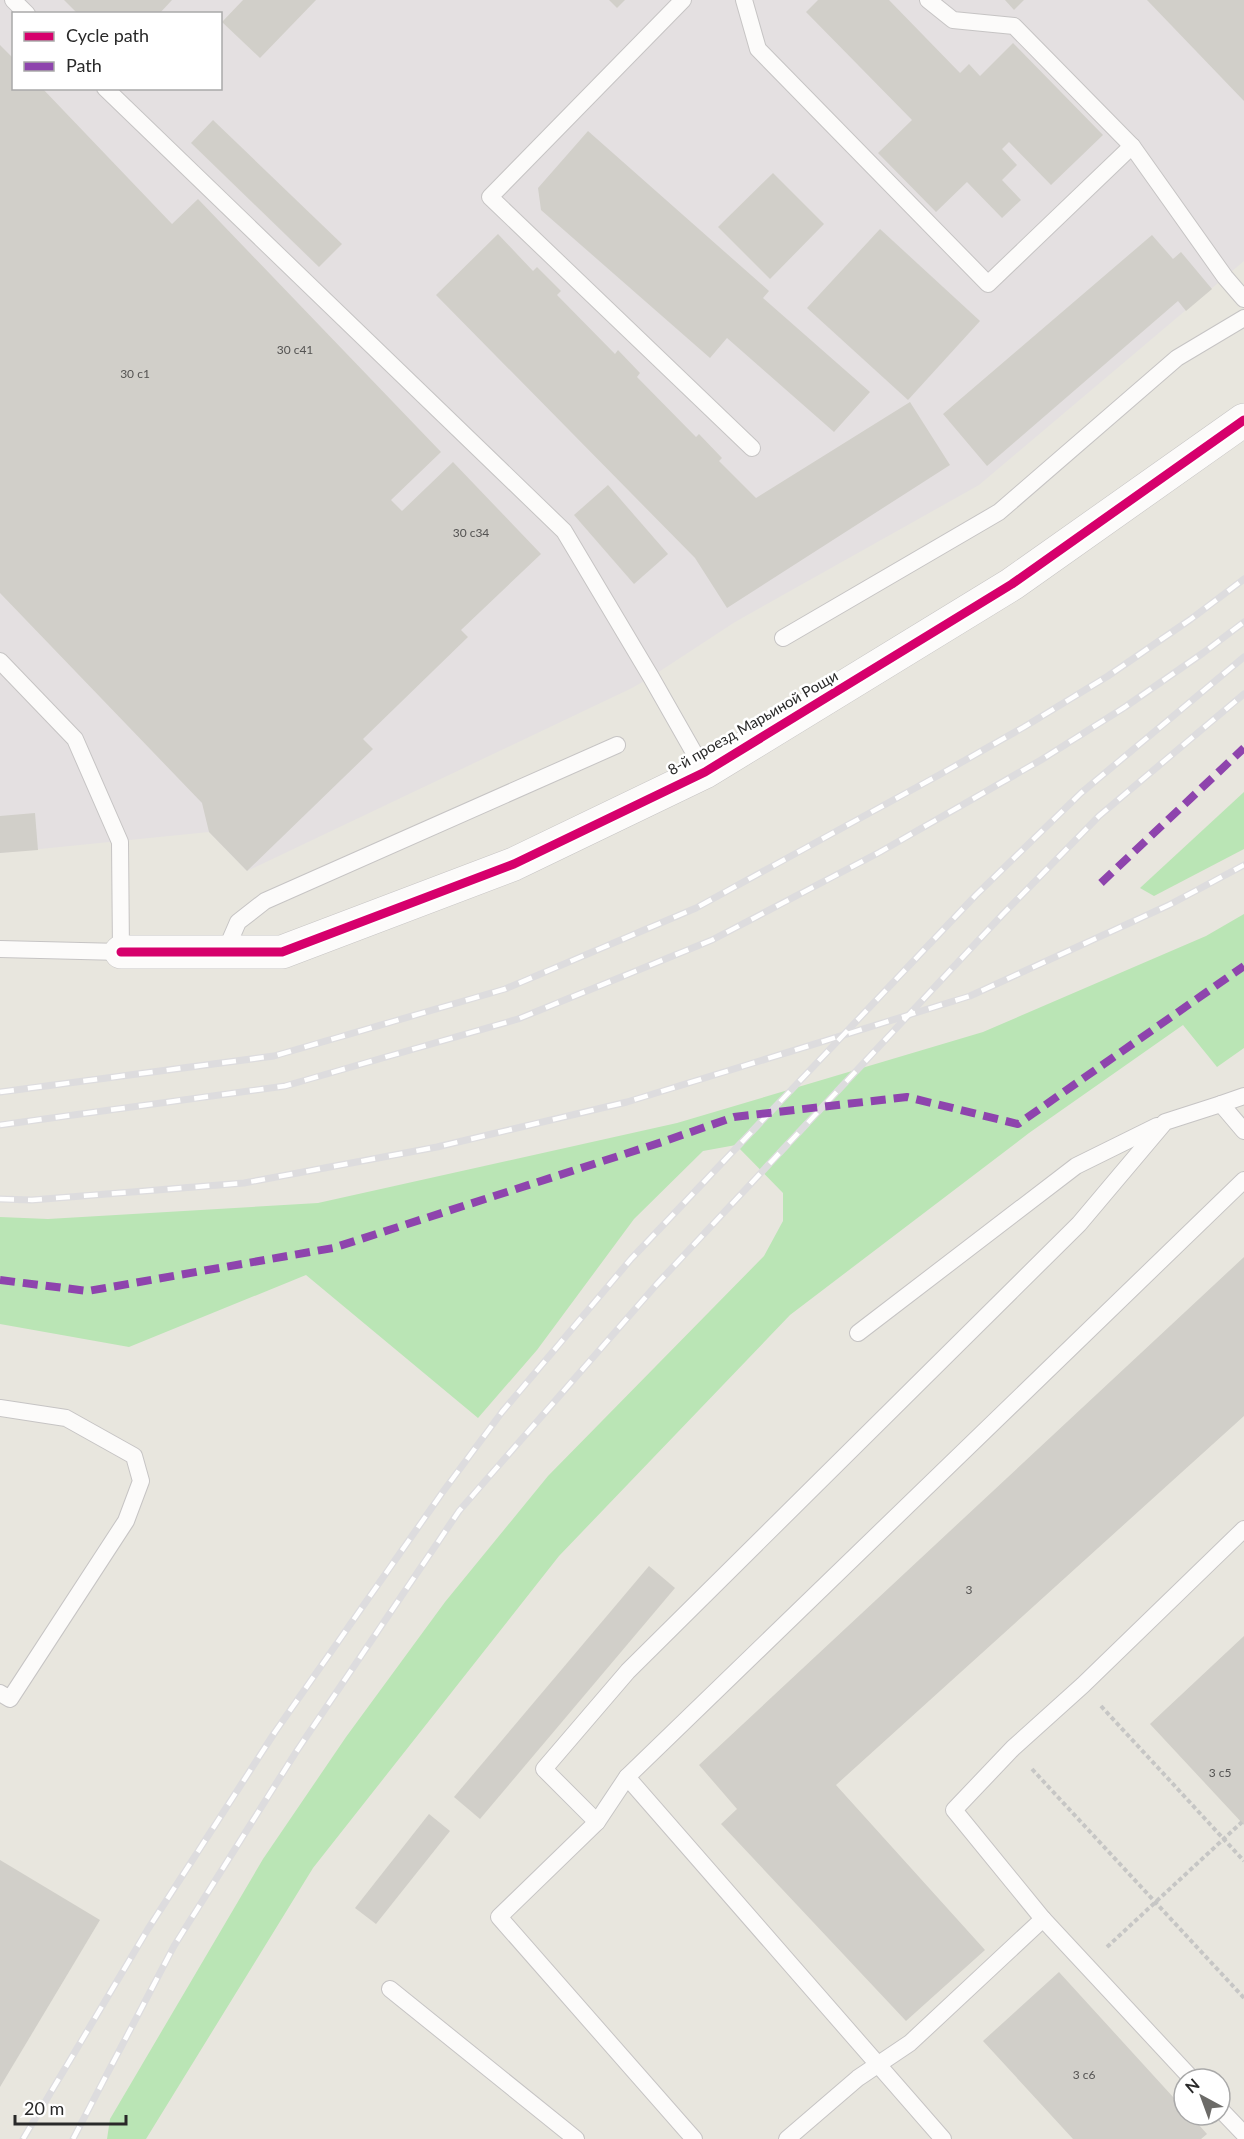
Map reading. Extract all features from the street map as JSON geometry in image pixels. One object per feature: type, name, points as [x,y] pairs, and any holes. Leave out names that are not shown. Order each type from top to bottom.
[{"type":"street","name":"8-й проезд Марьиной Рощи","points":[[122,952],[282,952],[514,864],[705,772],[1011,584],[1244,420]]},
{"type":"lane","points":[[13,0],[25,12]]},
{"type":"lane","points":[[683,0],[490,197],[752,448]]},
{"type":"lane","points":[[744,0],[758,49],[988,284],[1132,146]]},
{"type":"lane","points":[[928,0],[953,20],[1014,26],[1132,146],[1225,277],[1244,299]]},
{"type":"lane","points":[[107,90],[564,531],[705,772]]},
{"type":"lane","points":[[783,638],[999,512],[1177,358],[1244,318]]},
{"type":"lane","points":[[0,662],[75,739],[120,842],[122,952],[0,949]]},
{"type":"lane","points":[[225,952],[238,922],[265,901],[617,744]]},
{"type":"lane","points":[[858,1333],[1076,1166],[1165,1122],[1244,1096]]},
{"type":"lane","points":[[1221,1104],[1244,1131]]},
{"type":"lane","points":[[597,1822],[544,1769],[628,1671],[1079,1224],[1165,1122]]},
{"type":"lane","points":[[694,2139],[499,1917],[597,1822],[627,1777],[1244,1180]]},
{"type":"lane","points":[[0,1407],[66,1418],[134,1456],[141,1481],[126,1521],[5,1696]]},
{"type":"lane","points":[[1181,2067],[1043,1918],[954,1810],[1013,1748],[1083,1685],[1244,1529]]},
{"type":"lane","points":[[627,1777],[943,2139]]},
{"type":"lane","points":[[787,2139],[858,2078],[910,2043],[1043,1918]]},
{"type":"lane","points":[[390,1989],[576,2139]]},
{"type":"lane","points":[[1232,2122],[1244,2134]]},
{"type":"path","points":[[1083,1685],[1244,1861]]},
{"type":"path","points":[[1013,1748],[1244,1998]]},
{"type":"path","points":[[1086,1966],[1242,1822]]},
{"type":"shaded area","points":[[0,0],[1244,0],[1244,261],[979,485],[735,622],[632,688],[247,871],[209,832],[0,853]]},
{"type":"green space","points":[[1244,792],[1244,849],[1154,896],[1140,888]]},
{"type":"green space","points":[[1244,914],[1244,1048],[1217,1067],[1183,1025],[1029,1133],[790,1315],[559,1556],[313,1868],[146,2139],[107,2139],[110,2119],[263,1859],[346,1737],[445,1602],[548,1476],[764,1256],[783,1221],[783,1193],[736,1145],[703,1151],[634,1219],[537,1350],[478,1418],[306,1275],[129,1347],[0,1324],[0,1217],[48,1219],[318,1203],[677,1123],[983,1032],[1206,936]]},
{"type":"building","points":[[64,0],[172,0],[161,12],[76,12]]},
{"type":"building","points":[[243,0],[316,0],[260,58],[222,22]]},
{"type":"building","points":[[609,0],[625,0],[617,8]]},
{"type":"building","points":[[818,0],[889,0],[960,73],[969,64],[980,76],[1013,43],[1103,135],[1051,185],[1009,142],[1002,149],[1017,165],[1002,180],[1021,200],[1002,218],[967,182],[936,212],[878,153],[912,120],[806,12]]},
{"type":"building","points":[[1005,0],[1024,0],[1014,10]]},
{"type":"building","points":[[1147,0],[1244,0],[1244,101]]},
{"type":"building","points":[[0,45],[12,57],[12,90],[44,90],[172,224],[198,199],[441,452],[391,500],[402,511],[453,462],[541,554],[461,630],[468,637],[363,739],[373,749],[247,871],[209,832],[202,803],[0,593]]},
{"type":"building","points":[[213,120],[342,244],[319,267],[191,143]]},
{"type":"building","points":[[588,131],[769,291],[763,298],[870,392],[834,432],[727,338],[710,358],[541,210],[538,188]]},
{"type":"building","points":[[773,173],[824,224],[770,279],[718,227]]},
{"type":"building","points":[[880,229],[980,321],[908,400],[807,308]]},
{"type":"building","points":[[498,234],[533,271],[537,267],[561,291],[557,295],[615,354],[618,350],[640,373],[637,377],[696,437],[699,434],[722,458],[719,461],[756,498],[910,402],[950,465],[727,608],[695,558],[436,295]]},
{"type":"building","points":[[1152,235],[1173,259],[1181,252],[1212,289],[1186,311],[1178,301],[987,466],[943,414]]},
{"type":"building","points":[[608,485],[668,554],[634,584],[574,515]]},
{"type":"building","points":[[35,813],[38,850],[0,853],[0,816]]},
{"type":"building","points":[[1244,1257],[1244,1416],[836,1785],[985,1950],[906,2021],[721,1824],[737,1809],[699,1765]]},
{"type":"building","points":[[649,1566],[675,1588],[480,1819],[454,1797]]},
{"type":"building","points":[[1244,1636],[1244,1825],[1150,1724]]},
{"type":"building","points":[[429,1814],[450,1831],[376,1924],[355,1908]]},
{"type":"building","points":[[0,1860],[100,1920],[0,2087]]},
{"type":"building","points":[[1059,1972],[1172,2096],[1172,2127],[1201,2127],[1207,2134],[1201,2139],[1073,2139],[983,2041]]},
{"type":"railway","points":[[0,1092],[274,1056],[505,989],[696,908],[939,775],[1108,676],[1244,579]]},
{"type":"railway","points":[[0,1125],[285,1086],[518,1019],[712,940],[880,852],[1041,760],[1125,707],[1244,622]]},
{"type":"railway","points":[[23,2139],[148,1929],[275,1732],[442,1493],[502,1412],[631,1259],[976,895],[1081,793],[1244,657]]},
{"type":"railway","points":[[73,2139],[174,1946],[296,1752],[459,1511],[657,1284],[1003,914],[1099,816],[1244,694]]},
{"type":"railway","points":[[0,1199],[32,1200],[244,1183],[437,1147],[627,1102],[970,996],[1169,905],[1244,865]]},
{"type":"marked path","points":[[1101,883],[1244,748]]},
{"type":"marked path","points":[[0,1280],[88,1291],[333,1248],[734,1117],[907,1097],[1018,1124],[1244,966]]},
{"type":"cycle path","points":[[121,952],[282,952],[514,864],[705,772],[1012,584],[1244,420]]}]
